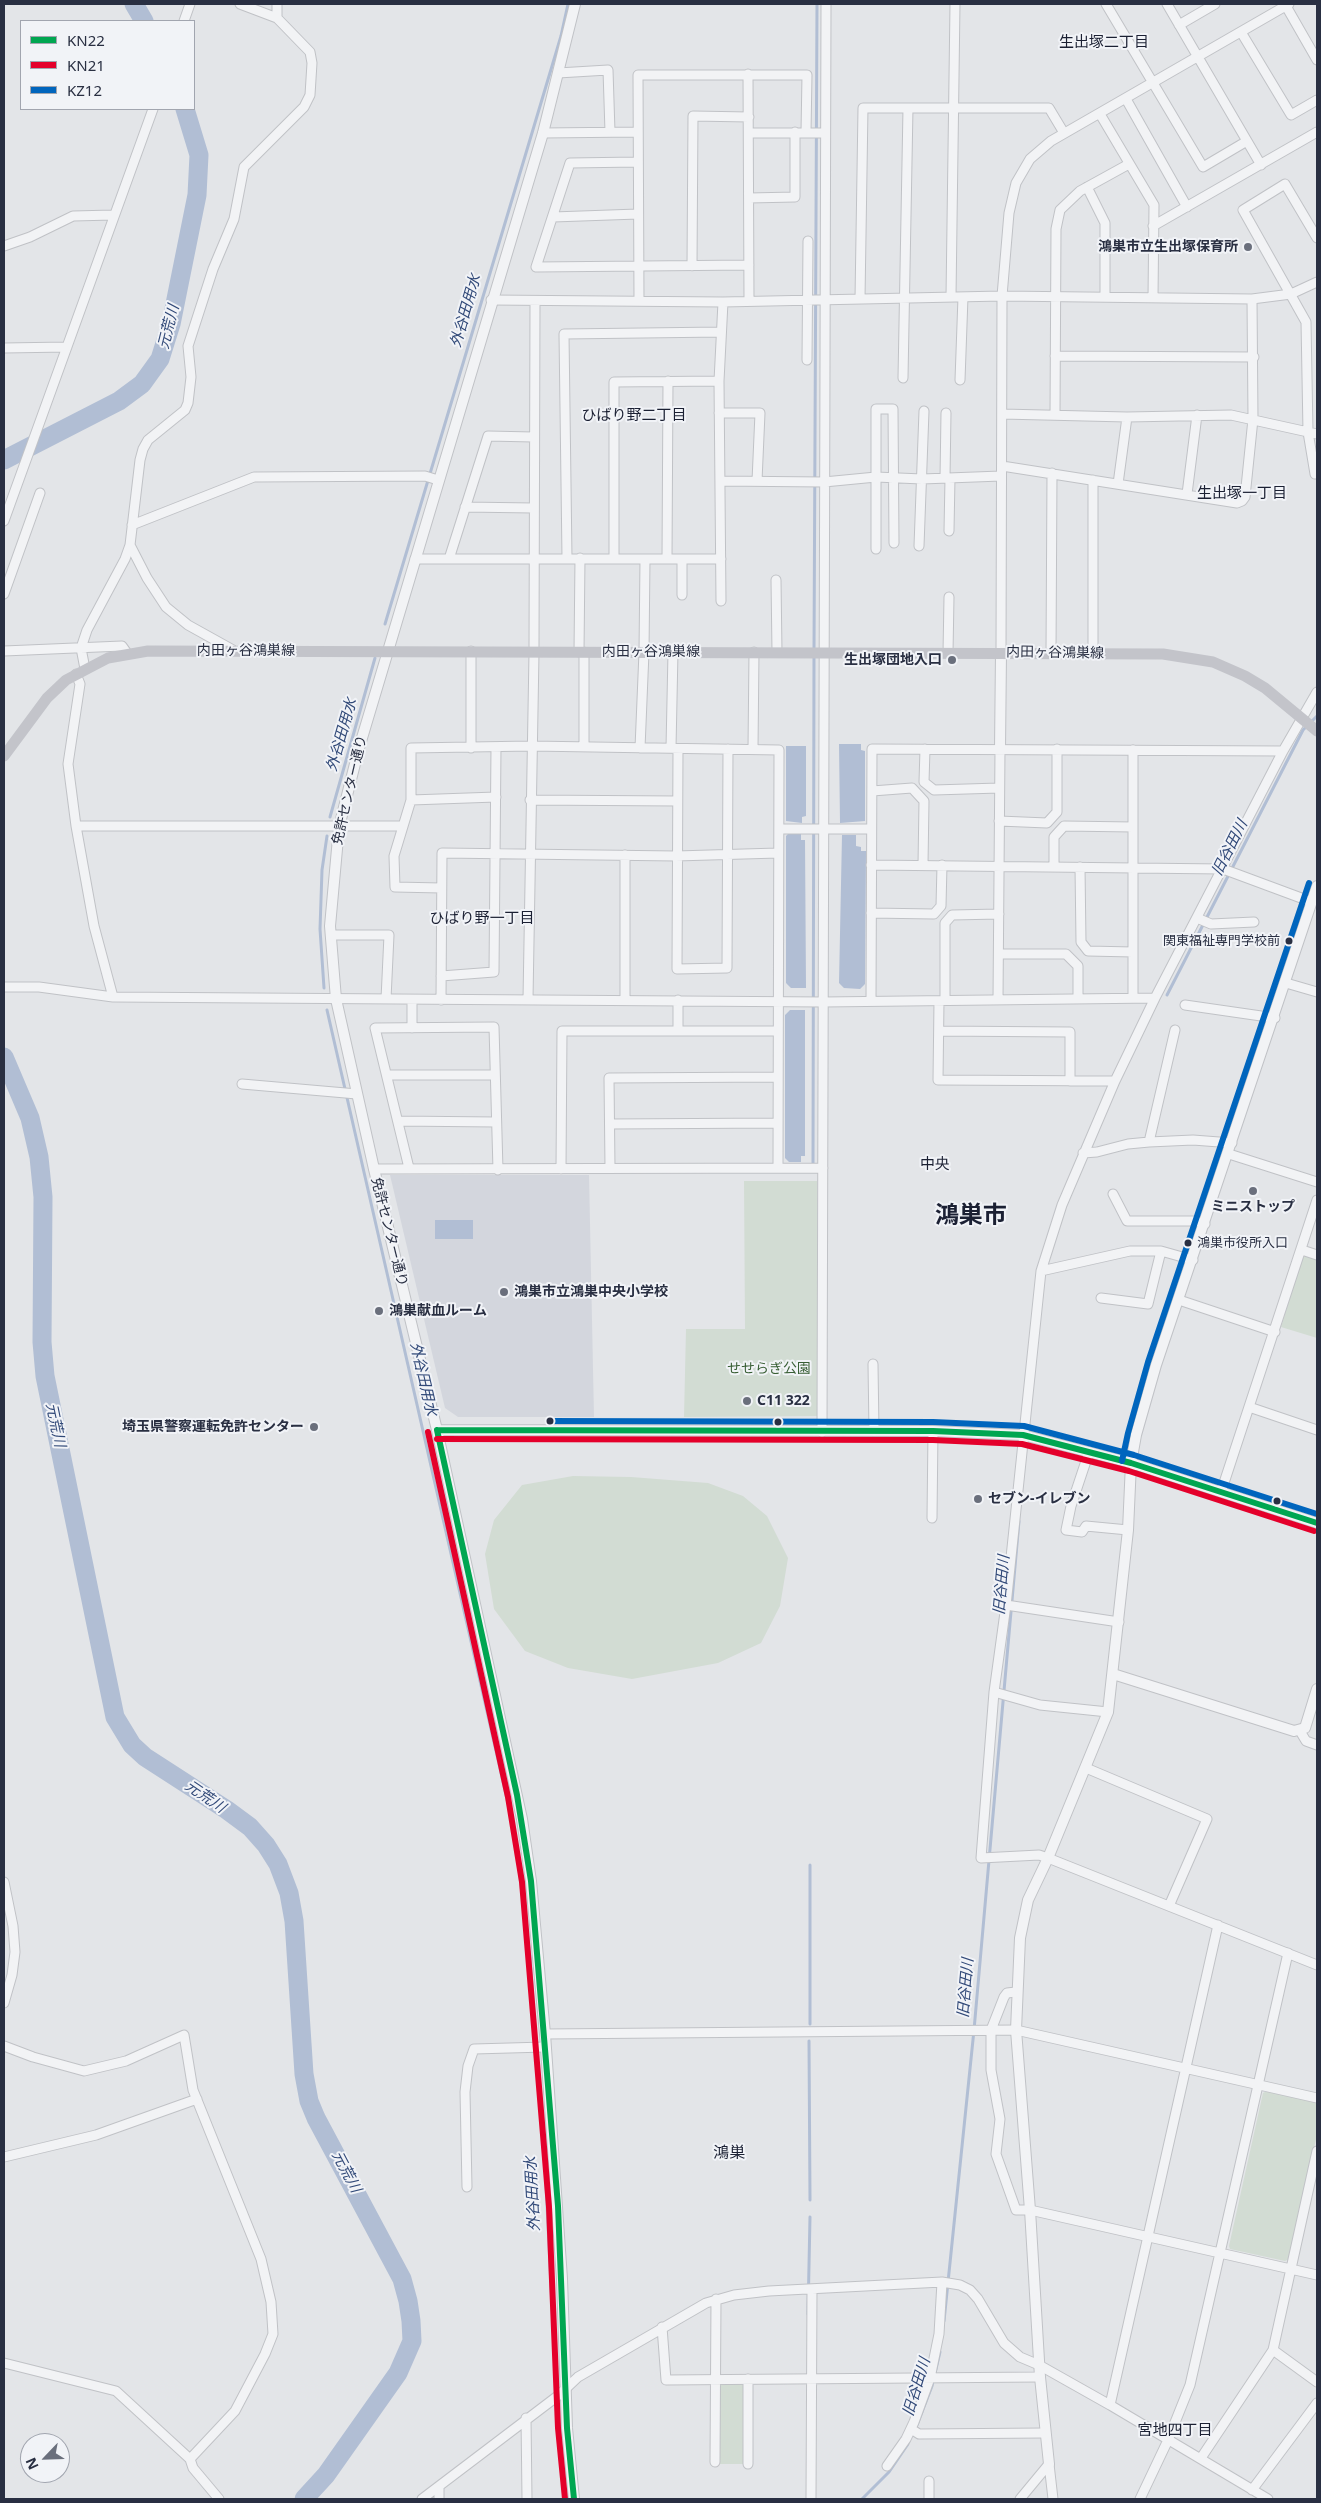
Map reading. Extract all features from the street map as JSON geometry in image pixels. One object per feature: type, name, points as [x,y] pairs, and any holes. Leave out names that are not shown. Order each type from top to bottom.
[{"type":"main road","name":"内田ヶ谷鴻巣線","points":[[4,756],[47,698],[80,671],[108,658],[127,653],[233,650],[534,653],[1162,654],[1212,662],[1245,676],[1317,731]]},
{"type":"street","points":[[184,20],[190,4]]},
{"type":"street","points":[[113,997],[94,926],[76,826],[68,764],[80,684],[81,648],[87,630],[125,559],[130,545],[143,449],[148,440],[185,410],[188,403],[191,377],[188,346],[213,269],[234,219],[238,188],[244,167],[304,107],[310,95],[312,62],[310,52],[276,18],[240,4]]},
{"type":"street","points":[[276,18],[278,4]]},
{"type":"street","name":"免許センター通り","points":[[574,2499],[565,2388],[562,2279],[545,2034],[531,1881],[522,1819],[437,1430],[374,1169],[336,999],[331,935],[332,884],[339,827],[438,480],[543,133],[575,4]]},
{"type":"street","points":[[822,1432],[826,4]]},
{"type":"street","points":[[950,297],[956,4]]},
{"type":"street","points":[[1167,4],[1261,165]]},
{"type":"street","points":[[1179,25],[1215,4]]},
{"type":"street","points":[[1110,5],[1203,167],[1247,141]]},
{"type":"street","points":[[998,1000],[998,866],[1002,653],[1002,296],[1009,214],[1016,184],[1030,159],[1051,141],[1288,5],[1317,60]]},
{"type":"street","points":[[1241,32],[1291,115],[1317,100]]},
{"type":"street","points":[[558,73],[608,70],[610,132]]},
{"type":"street","points":[[748,74],[749,301]]},
{"type":"street","points":[[638,301],[638,75],[807,75],[806,132]]},
{"type":"street","points":[[1126,99],[1187,207]]},
{"type":"street","points":[[860,299],[863,108],[1049,108],[1064,133]]},
{"type":"street","points":[[903,378],[906,298],[908,108]]},
{"type":"street","points":[[4,521],[153,110]]},
{"type":"street","points":[[1100,114],[1154,205],[1153,298]]},
{"type":"street","points":[[692,266],[693,116],[749,117]]},
{"type":"street","points":[[543,133],[637,132]]},
{"type":"street","points":[[749,198],[795,197],[795,132]]},
{"type":"street","points":[[1153,226],[1317,132]]},
{"type":"street","points":[[749,133],[826,133]]},
{"type":"street","points":[[637,162],[570,163],[536,267],[749,265]]},
{"type":"street","points":[[1056,415],[1054,296],[1056,229],[1060,210],[1087,187],[1129,164]]},
{"type":"street","points":[[1315,474],[1306,322],[1243,210],[1285,184],[1317,238]]},
{"type":"street","points":[[1087,187],[1105,223],[1105,297]]},
{"type":"street","points":[[553,217],[638,214]]},
{"type":"street","points":[[4,246],[30,237],[73,216],[113,216]]},
{"type":"street","points":[[807,360],[808,241]]},
{"type":"street","points":[[491,300],[723,302],[1002,296],[1252,299],[1291,294],[1317,282]]},
{"type":"street","points":[[960,380],[963,297]]},
{"type":"street","points":[[720,481],[824,482],[893,476],[922,479],[947,478],[1001,471],[1052,473],[1237,502],[1242,501],[1245,497],[1253,419],[1254,357],[1252,299]]},
{"type":"street","points":[[528,999],[534,653],[532,558],[535,301]]},
{"type":"street","points":[[721,601],[719,382],[723,302]]},
{"type":"street","points":[[567,558],[564,334],[721,332]]},
{"type":"street","points":[[4,348],[66,347]]},
{"type":"street","points":[[1055,356],[1254,357]]},
{"type":"street","points":[[667,559],[668,381]]},
{"type":"street","points":[[614,559],[614,382],[719,382]]},
{"type":"street","points":[[876,549],[876,409],[893,410],[894,543]]},
{"type":"street","points":[[919,546],[924,411]]},
{"type":"street","points":[[719,413],[760,413],[757,482]]},
{"type":"street","points":[[946,413],[949,531]]},
{"type":"street","points":[[1002,414],[1127,417],[1231,416],[1253,419],[1313,433]]},
{"type":"street","points":[[1187,494],[1197,415]]},
{"type":"street","points":[[1118,484],[1127,417]]},
{"type":"street","points":[[449,559],[488,436],[534,437]]},
{"type":"street","points":[[1051,653],[1052,473]]},
{"type":"street","points":[[132,525],[254,477],[425,476],[438,480]]},
{"type":"street","points":[[1092,654],[1093,480]]},
{"type":"street","points":[[4,594],[40,493]]},
{"type":"street","points":[[465,507],[533,508]]},
{"type":"street","points":[[130,545],[147,578],[166,607],[188,625],[233,650]]},
{"type":"street","points":[[580,558],[584,747]]},
{"type":"street","points":[[415,559],[721,559]]},
{"type":"street","points":[[640,748],[644,652],[644,559]]},
{"type":"street","points":[[682,559],[682,596]]},
{"type":"street","points":[[776,580],[777,652]]},
{"type":"street","points":[[948,653],[949,597]]},
{"type":"street","points":[[4,651],[122,646],[127,653]]},
{"type":"street","points":[[471,651],[471,748]]},
{"type":"street","points":[[673,652],[677,801],[676,969],[727,968],[728,749]]},
{"type":"street","points":[[753,750],[754,652]]},
{"type":"street","points":[[1317,692],[1283,751],[1198,918],[1154,998],[1083,1152],[1062,1205],[1041,1271],[1006,1605],[994,1692],[981,1858],[1039,1855],[1317,1965]]},
{"type":"street","points":[[441,888],[395,887],[394,856],[411,800],[412,748],[531,746],[779,750],[778,1167]]},
{"type":"street","points":[[441,976],[494,972],[496,747]]},
{"type":"street","points":[[871,1001],[872,749],[1283,751]]},
{"type":"street","points":[[925,749],[924,782],[934,790],[999,788]]},
{"type":"street","points":[[999,821],[1047,823],[1057,812],[1057,749]]},
{"type":"street","points":[[1133,998],[1132,827],[1134,750]]},
{"type":"street","points":[[872,791],[912,788],[924,801],[923,865]]},
{"type":"street","points":[[411,800],[496,797]]},
{"type":"street","points":[[530,800],[677,801]]},
{"type":"street","points":[[76,826],[403,826]]},
{"type":"street","points":[[1054,867],[1054,837],[1064,826],[1132,827]]},
{"type":"street","points":[[779,829],[871,829]]},
{"type":"street","points":[[441,1000],[442,853],[676,856],[727,853],[778,854]]},
{"type":"street","points":[[625,1000],[626,855]]},
{"type":"street","points":[[872,865],[1223,869],[1312,902]]},
{"type":"street","points":[[871,913],[934,914],[941,906],[942,865]]},
{"type":"street","points":[[1080,867],[1081,942],[1088,951],[1132,952]]},
{"type":"street","points":[[1053,2499],[1044,2433],[1016,2030],[1016,1992],[1020,1938],[1025,1910],[1108,1712],[1128,1530],[1131,1463],[1136,1435],[1156,1365],[1275,1018],[1317,886]]},
{"type":"street","points":[[999,914],[952,915],[945,922],[938,1080],[1115,1081]]},
{"type":"street","points":[[1198,918],[1211,924],[1254,922]]},
{"type":"street","points":[[331,935],[389,935],[386,999]]},
{"type":"street","points":[[998,954],[1066,954],[1078,966],[1078,999]]},
{"type":"street","points":[[1286,983],[1317,992]]},
{"type":"street","points":[[4,987],[39,987],[113,997],[412,1000],[778,1000],[824,1002],[1154,998]]},
{"type":"street","points":[[412,1000],[412,1028]]},
{"type":"street","points":[[678,1000],[678,1031]]},
{"type":"street","points":[[1185,1005],[1275,1018]]},
{"type":"street","points":[[409,1168],[375,1028],[494,1027],[498,1170]]},
{"type":"street","points":[[1149,1142],[1175,1030]]},
{"type":"street","points":[[561,1169],[562,1031],[778,1031]]},
{"type":"street","points":[[939,1031],[1070,1032],[1070,1080]]},
{"type":"street","points":[[387,1075],[495,1074]]},
{"type":"street","points":[[610,1168],[610,1078],[777,1077]]},
{"type":"street","points":[[242,1084],[357,1094]]},
{"type":"street","points":[[398,1121],[496,1122]]},
{"type":"street","points":[[610,1124],[778,1123]]},
{"type":"street","points":[[1083,1152],[1097,1152],[1128,1144],[1149,1142],[1194,1140],[1232,1143]]},
{"type":"street","points":[[1229,1154],[1317,1182]]},
{"type":"street","points":[[374,1169],[823,1168]]},
{"type":"street","points":[[1113,1194],[1127,1221],[1196,1221],[1205,1224]]},
{"type":"street","points":[[1221,1492],[1317,1200]]},
{"type":"street","points":[[1302,1250],[1317,1255]]},
{"type":"street","points":[[1041,1271],[1130,1251],[1161,1251],[1193,1260]]},
{"type":"street","points":[[1101,1298],[1148,1304],[1161,1251]]},
{"type":"street","points":[[1179,1300],[1275,1332]]},
{"type":"street","points":[[873,1364],[874,1431]]},
{"type":"street","points":[[1249,1407],[1317,1430]]},
{"type":"street","points":[[437,1430],[934,1431],[1023,1436],[1131,1463],[1317,1523]]},
{"type":"street","points":[[932,1518],[934,1431]]},
{"type":"street","points":[[1089,1452],[1071,1506],[1066,1530],[1082,1532],[1086,1526],[1128,1530]]},
{"type":"street","points":[[1006,1605],[1118,1622]]},
{"type":"street","points":[[1113,1674],[1294,1732],[1305,1728],[1317,1689]]},
{"type":"street","points":[[994,1692],[1040,1705],[1108,1712]]},
{"type":"street","points":[[1300,1731],[1306,1741],[1317,1745]]},
{"type":"street","points":[[1086,1768],[1207,1819],[1169,1906]]},
{"type":"street","points":[[4,1882],[13,1926],[15,1952],[12,1975],[4,2003]]},
{"type":"street","points":[[1110,2405],[1150,2238],[1218,1925]]},
{"type":"street","points":[[1140,2499],[1168,2440],[1190,2385],[1260,2085],[1288,1953]]},
{"type":"street","points":[[1016,1992],[1008,1993],[1004,1997],[991,2030],[991,2070],[1000,2119],[996,2154],[1016,2210],[1030,2210],[1317,2275]]},
{"type":"street","points":[[545,2034],[1016,2030],[1317,2098]]},
{"type":"street","points":[[4,2046],[33,2057],[84,2071],[126,2061],[184,2035],[193,2090],[261,2259],[271,2302],[273,2334],[265,2354],[235,2411],[190,2459]]},
{"type":"street","points":[[466,2187],[465,2092],[468,2066],[474,2048],[545,2047]]},
{"type":"street","points":[[4,2157],[96,2135],[197,2099]]},
{"type":"street","points":[[1201,2458],[1273,2350],[1317,2151]]},
{"type":"street","points":[[887,2466],[911,2429],[930,2378],[938,2334],[942,2282]]},
{"type":"street","points":[[422,2499],[526,2418],[559,2395],[578,2376],[662,2327],[716,2299],[769,2291],[942,2282],[960,2285],[970,2290],[1011,2351],[1110,2405],[1268,2499]]},
{"type":"street","points":[[810,2499],[812,2290]]},
{"type":"street","points":[[714,2462],[716,2299]]},
{"type":"street","points":[[662,2327],[666,2380],[1040,2377]]},
{"type":"street","points":[[1273,2350],[1317,2382]]},
{"type":"street","points":[[4,2363],[116,2391],[190,2459],[193,2468],[219,2499]]},
{"type":"street","points":[[748,2379],[748,2464]]},
{"type":"street","points":[[1252,2490],[1317,2403]]},
{"type":"street","points":[[526,2418],[527,2499]]},
{"type":"street","points":[[911,2429],[919,2434],[1044,2433]]},
{"type":"street","points":[[1020,2499],[1049,2464]]},
{"type":"street","points":[[929,2481],[929,2499]]},
{"type":"street","points":[[439,2486],[439,2499]]},
{"type":"shaded area","name":"鴻巣市立鴻巣中央小学校","points":[[390,1175],[589,1175],[594,1417],[458,1417],[445,1408]]},
{"type":"green space","name":"せせらぎ公園","points":[[744,1181],[817,1181],[817,1416],[684,1417],[686,1329],[745,1329]]},
{"type":"green space","points":[[1306,1256],[1317,1260],[1317,1338],[1281,1327],[1302,1258]]},
{"type":"green space","points":[[573,1476],[631,1477],[708,1483],[743,1496],[767,1516],[788,1558],[780,1606],[761,1643],[718,1663],[632,1679],[568,1668],[525,1651],[494,1609],[485,1554],[494,1520],[522,1485]]},
{"type":"green space","points":[[1267,2091],[1317,2103],[1317,2135],[1289,2259],[1285,2261],[1230,2249],[1229,2246],[1263,2093]]},
{"type":"green space","points":[[716,2379],[748,2379],[748,2464],[714,2464]]},
{"type":"water","points":[[839,744],[861,744],[861,750],[865,751],[865,821],[840,823]]},
{"type":"water","points":[[786,746],[806,746],[806,816],[802,817],[802,823],[786,821]]},
{"type":"water","points":[[788,834],[801,834],[801,840],[805,840],[806,988],[791,988],[786,983],[786,836]]},
{"type":"water","points":[[842,835],[856,835],[856,846],[861,847],[861,851],[866,851],[865,984],[860,989],[844,988],[839,983]]},
{"type":"water","points":[[790,1010],[805,1010],[805,1156],[801,1156],[801,1162],[789,1162],[785,1158],[785,1015]]},
{"type":"water","points":[[435,1220],[473,1220],[473,1239],[435,1239]]},
{"type":"waterway","name":"元荒川","points":[[134,4],[143,20]]},
{"type":"waterway","name":"外谷田用水","points":[[385,624],[561,36],[568,4]]},
{"type":"waterway","points":[[814,650],[817,4]]},
{"type":"waterway","name":"元荒川","points":[[4,460],[119,401],[142,384],[160,359],[171,324],[197,195],[199,155],[185,110]]},
{"type":"waterway","points":[[813,1163],[814,656]]},
{"type":"waterway","name":"外谷田用水","points":[[330,817],[375,658]]},
{"type":"waterway","name":"旧谷田川","points":[[1167,995],[1303,730],[1317,716]]},
{"type":"waterway","name":"外谷田用水","points":[[324,988],[320,929],[322,870],[327,836]]},
{"type":"waterway","name":"外谷田用水","points":[[327,1010],[514,1830],[530,1956],[545,2165],[556,2387],[565,2499]]},
{"type":"waterway","name":"元荒川","points":[[4,1057],[30,1118],[39,1157],[43,1197],[42,1342],[45,1376],[115,1717],[132,1745],[145,1757],[250,1827],[266,1845],[278,1864],[289,1893],[294,1921],[304,2074],[309,2101],[316,2118],[402,2279],[408,2301],[412,2341],[398,2373],[326,2475],[304,2499]]},
{"type":"waterway","name":"旧谷田川","points":[[944,2321],[974,2030],[1019,1521]]},
{"type":"waterway","points":[[810,1865],[810,2024]]},
{"type":"waterway","points":[[809,2041],[810,2200]]},
{"type":"waterway","points":[[808,2314],[810,2217]]},
{"type":"waterway","name":"旧谷田川","points":[[915,2430],[932,2386],[940,2352]]},
{"type":"waterway","name":"旧谷田川","points":[[862,2499],[889,2472],[908,2444]]},
{"type":"transit line","name":"KZ12","points":[[1122,1461],[1148,1362],[1309,883]]},
{"type":"transit line","name":"KZ12","points":[[548,1421],[933,1422],[1024,1426],[1134,1455],[1317,1514]]},
{"type":"transit line","name":"KN22","points":[[437,1430],[517,1795],[531,1881],[558,2206],[567,2428],[574,2499]]},
{"type":"transit line","name":"KN22","points":[[437,1430],[933,1431],[1023,1435],[1131,1463],[1317,1523]]},
{"type":"transit line","name":"KN21","points":[[428,1432],[508,1797],[522,1882],[549,2207],[558,2428],[565,2499]]},
{"type":"transit line","name":"KN21","points":[[437,1439],[933,1440],[1022,1444],[1129,1471],[1314,1531]]},
{"type":"place","name":"鴻巣市立生出塚保育所","points":[[1248,247]]},
{"type":"place","name":"生出塚団地入口","points":[[952,660]]},
{"type":"place","name":"関東福祉専門学校前","points":[[1289,941]]},
{"type":"place","name":"ミニストップ","points":[[1253,1191]]},
{"type":"place","name":"鴻巣市役所入口","points":[[1188,1243]]},
{"type":"place","name":"鴻巣市立鴻巣中央小学校","points":[[504,1292]]},
{"type":"place","name":"鴻巣献血ルーム","points":[[379,1311]]},
{"type":"place","name":"C11 322","points":[[747,1401]]},
{"type":"place","name":"埼玉県警察運転免許センター","points":[[314,1427]]},
{"type":"place","name":"セブン-イレブン","points":[[978,1499]]},
{"type":"district","name":"生出塚二丁目","points":[[1104,43]]},
{"type":"district","name":"ひばり野二丁目","points":[[634,416]]},
{"type":"district","name":"生出塚一丁目","points":[[1242,494]]},
{"type":"district","name":"ひばり野一丁目","points":[[482,919]]},
{"type":"district","name":"中央","points":[[935,1165]]},
{"type":"district","name":"鴻巣市","points":[[971,1216]]},
{"type":"district","name":"鴻巣","points":[[729,2153]]},
{"type":"district","name":"宮地四丁目","points":[[1175,2431]]}]
